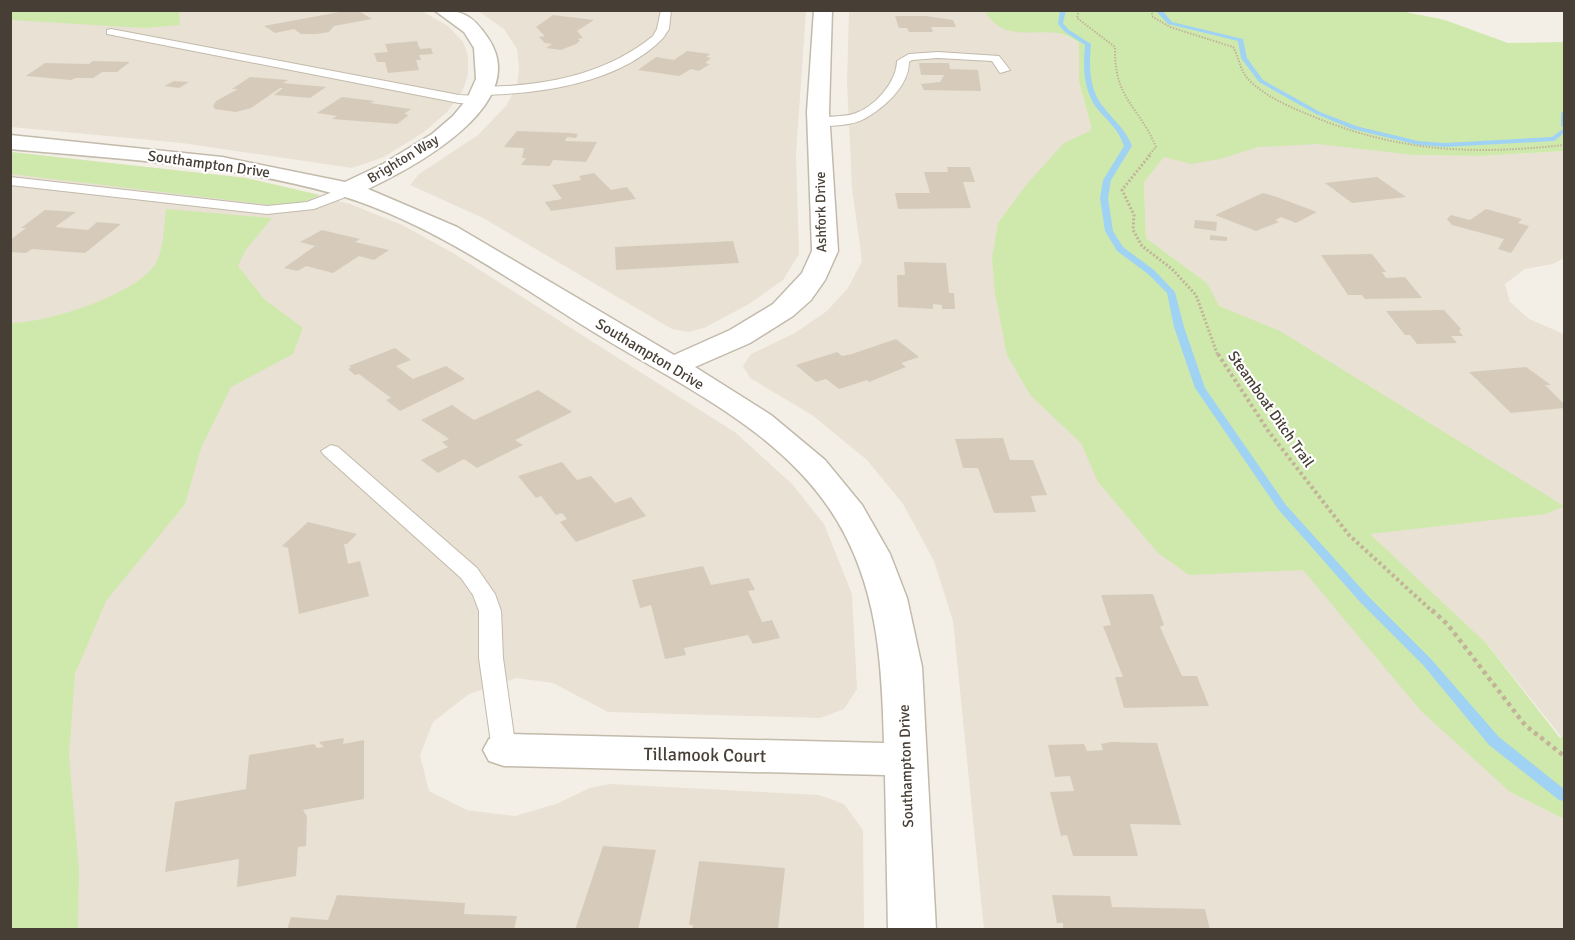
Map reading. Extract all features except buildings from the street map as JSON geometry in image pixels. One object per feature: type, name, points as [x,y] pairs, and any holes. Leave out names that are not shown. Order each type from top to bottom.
[{"type":"street","name":"Brighton Way","points":[[348,190],[412,156],[440,138],[461,119],[479,96],[488,65],[485,50],[478,37],[465,24],[444,10]]},
{"type":"street","name":"Ashfork Drive","points":[[671,367],[762,324],[791,305],[815,277],[825,251],[818,123],[823,10]]},
{"type":"street","name":"Southampton Drive","points":[[10,142],[250,168],[348,190],[400,209],[443,228],[671,367],[764,425],[803,457],[835,491],[861,528],[883,574],[897,628],[906,760],[912,930]]},
{"type":"street","name":"Tillamook Court","points":[[504,750],[906,760]]},
{"type":"lane","points":[[111,32],[459,99],[527,91],[571,82],[610,68],[654,40],[663,30],[666,10]]},
{"type":"lane","points":[[818,123],[859,117],[886,97],[903,74],[903,61],[909,57],[978,56],[995,58],[1004,70]]},
{"type":"lane","points":[[10,181],[267,210],[300,210],[329,201],[348,190]]},
{"type":"lane","points":[[331,451],[469,573],[484,594],[490,612],[491,658],[504,750]]},
{"type":"path","name":"Steamboat Ditch Trail","points":[[1079,10],[1077,18],[1115,47],[1116,75],[1125,95],[1152,133],[1156,147],[1122,190],[1134,215],[1133,230],[1142,246],[1172,269],[1196,296],[1218,355],[1269,432],[1349,535],[1448,625],[1525,725],[1564,756]]},
{"type":"path","points":[[1151,10],[1153,17],[1170,27],[1233,47],[1246,78],[1273,99],[1327,124],[1395,145],[1448,153],[1508,152],[1564,145]]},
{"type":"shaded area","points":[[10,11],[422,11],[448,26],[463,42],[468,55],[468,75],[462,92],[447,112],[424,132],[384,157],[352,168],[182,143],[11,127]]},
{"type":"shaded area","points":[[478,11],[806,11],[796,154],[799,254],[783,280],[749,304],[704,328],[688,332],[672,329],[483,218],[410,185],[419,174],[478,135],[506,106],[517,86],[519,68],[517,49],[504,29]]},
{"type":"shaded area","points":[[849,11],[1049,11],[1046,26],[1079,43],[1079,82],[1091,126],[1072,215],[1510,792],[1564,819],[1564,929],[984,929],[953,621],[934,561],[903,504],[867,460],[812,415],[750,378],[743,366],[751,354],[795,333],[827,311],[848,288],[862,261],[852,188],[847,83]]},
{"type":"shaded area","points":[[1092,11],[1414,155],[1481,156],[1564,151],[1564,258],[1553,264],[1525,269],[1505,284],[1510,302],[1529,319],[1564,334],[1564,740],[1486,643],[1369,534],[1247,374],[1207,283],[1146,238],[1144,182]]},
{"type":"shaded area","points":[[11,152],[246,178],[350,204],[402,225],[453,253],[736,433],[792,484],[824,524],[852,594],[857,689],[844,709],[820,718],[608,712],[553,683],[516,678],[469,694],[433,722],[420,755],[429,791],[467,810],[515,816],[556,804],[590,788],[610,784],[819,795],[844,804],[863,830],[864,929],[11,930]]},
{"type":"green space","points":[[11,10],[182,11],[179,14],[180,25],[144,28],[11,20]]},
{"type":"green space","points":[[985,11],[1401,11],[1445,20],[1508,43],[1564,42],[1564,151],[1481,156],[1414,155],[1318,144],[1258,147],[1220,159],[1191,164],[1164,157],[1144,182],[1146,238],[1207,283],[1219,306],[1280,331],[1564,506],[1546,514],[1370,534],[1486,643],[1560,738],[1564,735],[1564,819],[1510,792],[1421,711],[1303,570],[1189,575],[1158,553],[1098,482],[1081,443],[1031,396],[1007,355],[995,293],[992,258],[998,223],[1027,184],[1064,143],[1090,131],[1091,126],[1079,82],[1079,43],[1062,34],[1010,31],[992,21]]},
{"type":"green space","points":[[11,152],[246,178],[320,195],[301,203],[279,206],[11,174]]},
{"type":"green space","points":[[166,209],[272,218],[245,251],[238,266],[264,299],[303,328],[293,354],[231,387],[201,448],[185,504],[106,601],[75,674],[69,756],[79,870],[78,929],[11,929],[11,323],[46,318],[90,305],[130,286],[146,275],[156,263],[161,251]]},
{"type":"waterway","points":[[1063,10],[1060,23],[1067,31],[1088,44],[1088,76],[1094,98],[1119,128],[1128,146],[1107,180],[1104,198],[1109,231],[1120,249],[1151,272],[1171,292],[1179,327],[1200,388],[1282,507],[1364,599],[1427,662],[1494,741],[1564,796]]},
{"type":"waterway","points":[[1158,10],[1170,23],[1241,40],[1244,58],[1261,81],[1318,113],[1354,128],[1418,143],[1445,145],[1554,139],[1564,130]]},
{"type":"waterway","points":[[1564,113],[1564,126]]}]
